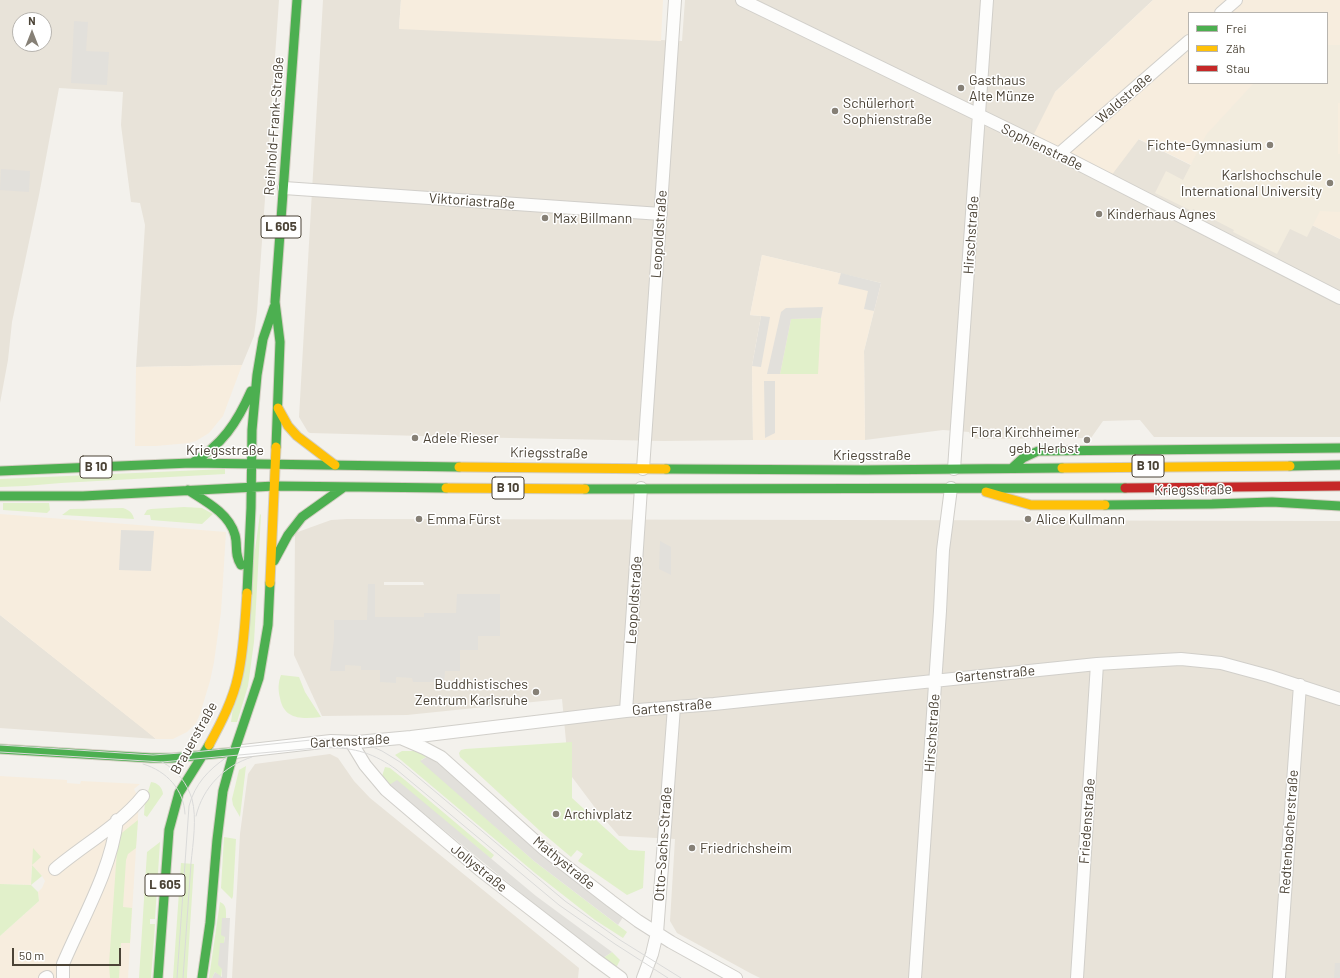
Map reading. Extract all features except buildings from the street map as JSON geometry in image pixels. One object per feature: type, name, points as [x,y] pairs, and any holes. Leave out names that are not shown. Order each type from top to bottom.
[{"type":"main road","name":"Reinhold-Frank-Straße","points":[[274,486],[280,342],[276,302],[297,0]]},
{"type":"main road","name":"Reinhold-Frank-Straße","points":[[251,487],[252,430],[257,375],[263,340],[276,302]]},
{"type":"main road","points":[[191,463],[210,452],[227,434],[244,407],[257,375]]},
{"type":"main road","points":[[278,408],[288,426],[297,436],[335,465]]},
{"type":"main road","points":[[1012,468],[1024,458],[1038,451],[1340,448]]},
{"type":"main road","name":"Kriegsstraße","points":[[0,471],[191,463],[643,469],[1012,468]]},
{"type":"main road","name":"B 10","points":[[1012,468],[1340,465]]},
{"type":"main road","name":"B 10","points":[[0,496],[76,496],[274,486],[977,489],[1340,486]]},
{"type":"main road","name":"L 605","points":[[202,978],[210,923],[223,791],[234,752],[259,678],[264,653],[270,605],[274,486]]},
{"type":"main road","name":"Brauerstraße","points":[[158,978],[169,830],[179,793],[204,755],[226,714],[238,677],[244,639],[248,581],[251,487]]},
{"type":"main road","points":[[271,565],[288,535],[302,517],[344,487]]},
{"type":"main road","name":"Kriegsstraße","points":[[977,489],[1031,505],[1272,502],[1340,506]]},
{"type":"main road","points":[[188,490],[223,514],[229,522],[234,532],[236,554],[248,581]]},
{"type":"main road","name":"Gartenstraße","points":[[0,749],[150,758],[172,758],[234,752]]},
{"type":"street","name":"Leopoldstraße","points":[[643,469],[675,0]]},
{"type":"street","name":"Sophienstraße","points":[[742,0],[1059,154],[1340,298]]},
{"type":"street","name":"Hirschstraße","points":[[954,469],[987,0]]},
{"type":"street","points":[[1222,12],[1236,0]]},
{"type":"street","name":"Waldstraße","points":[[1059,154],[1188,42]]},
{"type":"street","name":"Viktoriastraße","points":[[284,188],[661,214]]},
{"type":"street","name":"Leopoldstraße","points":[[626,711],[641,488]]},
{"type":"street","name":"Hirschstraße","points":[[915,978],[943,550],[951,488]]},
{"type":"street","name":"Gartenstraße","points":[[234,752],[325,742],[351,742],[444,734],[626,711],[1097,664],[1169,660],[1195,660],[1221,664],[1300,685],[1340,699]]},
{"type":"street","name":"Friedenstraße","points":[[1077,978],[1097,664]]},
{"type":"street","name":"Redtenbacherstraße","points":[[1278,978],[1300,685]]},
{"type":"street","name":"Otto-Sachs-Straße","points":[[643,978],[651,959],[657,933],[674,707]]},
{"type":"street","name":"Mathystraße","points":[[400,738],[424,748],[441,758],[544,849],[633,917],[671,942],[736,978]]},
{"type":"street","name":"Jollystraße","points":[[351,742],[366,766],[386,790],[480,870],[621,978]]},
{"type":"street","points":[[55,869],[118,820],[143,796]]},
{"type":"street","points":[[63,978],[63,964],[107,865],[115,839],[118,820]]},
{"type":"shaded area","points":[[0,0],[279,0],[257,312],[254,336],[242,365],[136,367],[145,225],[140,203],[131,202],[121,125],[123,92],[59,88],[39,195],[12,322],[8,360],[0,403]]},
{"type":"shaded area","points":[[323,0],[401,0],[399,28],[682,41],[685,0],[1153,0],[1055,92],[1138,139],[1340,239],[1340,437],[1154,437],[1140,420],[1103,421],[1091,438],[981,439],[972,438],[969,432],[943,430],[865,440],[864,351],[881,283],[762,255],[750,315],[761,316],[752,366],[753,440],[664,441],[310,433],[299,417]]},
{"type":"shaded area","points":[[401,0],[663,0],[661,41],[399,29]]},
{"type":"shaded area","points":[[1153,0],[1340,0],[1340,239],[1139,139],[1111,176],[1032,138],[1055,92]]},
{"type":"shaded area","points":[[74,21],[88,22],[86,51],[109,52],[107,85],[71,83]]},
{"type":"shaded area","name":"Fichte-Gymnasium","points":[[1328,45],[1340,45],[1338,154],[1340,154],[1340,212],[1320,211],[1307,237],[1290,229],[1277,254],[1233,232],[1234,230],[1193,209],[1192,211],[1155,193],[1166,171],[1183,180],[1206,135],[1253,84],[1328,84]]},
{"type":"shaded area","points":[[1,169],[30,171],[29,192],[0,190]]},
{"type":"shaded area","points":[[762,255],[881,283],[864,351],[865,440],[753,440],[752,366],[761,316],[750,315]]},
{"type":"shaded area","points":[[841,273],[881,283],[874,311],[864,309],[868,291],[838,284]]},
{"type":"shaded area","points":[[823,307],[821,318],[791,319],[780,374],[767,374],[781,312],[786,308]]},
{"type":"shaded area","points":[[761,316],[770,317],[761,367],[752,366]]},
{"type":"shaded area","points":[[242,365],[223,416],[209,433],[196,441],[189,443],[135,446],[136,367]]},
{"type":"shaded area","points":[[764,381],[775,381],[775,433],[765,438]]},
{"type":"shaded area","points":[[0,514],[226,532],[221,612],[214,662],[200,714],[196,723],[187,732],[173,739],[156,739],[0,615]]},
{"type":"shaded area","points":[[331,520],[1340,521],[1340,978],[760,978],[677,933],[670,921],[675,839],[619,836],[599,813],[569,773],[562,699],[407,715],[322,716],[294,655],[295,533]],"holes":[[[384,582],[423,582],[424,585],[384,585]]]},
{"type":"shaded area","points":[[121,530],[154,531],[151,571],[119,570]]},
{"type":"shaded area","points":[[660,541],[671,547],[671,575],[659,569]]},
{"type":"shaded area","points":[[368,584],[375,584],[375,617],[424,617],[424,613],[456,613],[457,594],[500,594],[500,636],[478,636],[478,650],[460,650],[460,671],[445,671],[444,684],[435,682],[413,682],[412,678],[396,677],[396,683],[380,682],[380,670],[361,670],[361,666],[345,665],[345,671],[330,671],[334,639],[334,620],[367,620]]},
{"type":"shaded area","points":[[0,615],[147,731],[156,739],[0,728]]},
{"type":"shaded area","points":[[330,754],[338,758],[354,781],[370,798],[579,968],[578,978],[232,978],[240,834],[248,774],[255,764]]},
{"type":"shaded area","points":[[428,756],[458,778],[623,917],[618,925],[534,861],[420,761]]},
{"type":"shaded area","points":[[0,776],[67,780],[67,783],[80,784],[81,781],[140,784],[134,789],[139,800],[128,978],[0,978],[0,936],[39,901],[38,892],[42,888],[45,881],[32,865],[31,885],[0,884]]},
{"type":"shaded area","points":[[397,780],[536,896],[612,952],[603,958],[544,912],[389,785]]},
{"type":"shaded area","points":[[222,918],[230,918],[227,978],[212,978],[215,972],[222,977],[222,969],[218,965],[220,943],[224,943],[225,937],[221,935]]},
{"type":"shaded area","points":[[1335,963],[1340,963],[1340,978],[1334,978]]},
{"type":"green space","points":[[821,318],[818,374],[780,374],[791,319]]},
{"type":"green space","points":[[225,469],[225,474],[0,487],[0,479]]},
{"type":"green space","points":[[3,503],[49,503],[50,510],[47,513],[3,510]]},
{"type":"green space","points":[[184,507],[202,508],[213,514],[202,524],[151,520],[150,515],[144,515],[147,510],[151,509]]},
{"type":"green space","points":[[123,508],[133,515],[134,519],[62,515],[70,509]]},
{"type":"green space","points":[[260,514],[254,642],[248,686],[237,722],[231,722]]},
{"type":"green space","points":[[281,675],[299,677],[305,692],[321,717],[301,718],[285,711],[279,692]]},
{"type":"green space","name":"Archivplatz","points":[[572,742],[572,798],[629,850],[645,851],[643,888],[627,895],[578,861],[583,854],[577,850],[571,857],[539,830],[460,757],[459,753],[461,750],[465,749]]},
{"type":"green space","points":[[402,751],[414,751],[428,756],[421,760],[534,861],[627,932],[623,938],[595,920],[535,873],[395,755]]},
{"type":"green space","points":[[246,766],[240,817],[233,805],[232,799],[239,770]]},
{"type":"green space","points":[[385,767],[390,768],[405,780],[494,855],[491,859],[467,839],[389,785],[382,776]]},
{"type":"green space","points":[[151,782],[156,783],[162,789],[163,794],[147,817],[144,815],[145,801]]},
{"type":"green space","points":[[138,820],[136,848],[128,854],[126,860],[123,907],[132,908],[130,943],[121,943],[119,978],[110,978],[109,964],[118,836]]},
{"type":"green space","points":[[224,837],[236,839],[232,899],[221,888]]},
{"type":"green space","points":[[160,842],[155,919],[150,919],[150,924],[155,924],[151,978],[139,978],[147,852]]},
{"type":"green space","points":[[33,848],[41,857],[32,865]]},
{"type":"green space","points":[[181,863],[194,864],[187,978],[173,978]]},
{"type":"green space","points":[[32,865],[42,876],[31,885]]},
{"type":"green space","points":[[0,884],[31,885],[38,892],[39,901],[0,936]]},
{"type":"green space","points":[[220,902],[226,908],[226,918],[222,918],[225,936],[224,943],[220,943],[222,969],[221,978],[215,972],[212,978],[209,978]]},
{"type":"green space","points":[[612,952],[620,960],[616,968],[603,958]]},
{"type":"tram line","points":[[0,745],[153,755],[321,739],[337,739],[366,744],[382,751],[400,762],[565,901],[620,940],[681,978]]},
{"type":"tram line","points":[[0,752],[162,762],[327,747],[364,752],[380,759],[397,770],[559,905],[615,944],[668,978]]},
{"type":"tram line","points":[[177,978],[189,806],[195,791],[203,778],[208,772],[227,757]]},
{"type":"tram line","points":[[196,816],[204,796],[216,779],[232,766],[252,757]]},
{"type":"tram line","points":[[162,762],[177,773],[184,782],[192,799],[194,814],[183,978]]},
{"type":"tram line","points":[[143,764],[160,771],[173,783],[178,789],[184,805],[185,814]]},
{"type":"traffic: fast","points":[[276,447],[280,342],[275,302],[297,0]]},
{"type":"traffic: fast","points":[[247,593],[251,508],[252,430],[257,375],[263,339],[274,307]]},
{"type":"traffic: fast","points":[[192,463],[212,449],[228,432],[246,403],[251,391]]},
{"type":"traffic: fast","points":[[1012,468],[1023,458],[1038,451],[1340,448]]},
{"type":"traffic: fast","points":[[0,471],[191,463],[459,467]]},
{"type":"traffic: fast","points":[[1290,466],[1340,465]]},
{"type":"traffic: fast","points":[[666,469],[864,470],[1062,468]]},
{"type":"traffic: fast","points":[[0,496],[83,496],[275,486],[446,488]]},
{"type":"traffic: fast","points":[[274,561],[288,535],[302,517],[344,487]]},
{"type":"traffic: fast","points":[[585,489],[1125,488]]},
{"type":"traffic: fast","points":[[188,490],[216,508],[228,520],[235,535],[237,554],[241,565]]},
{"type":"traffic: fast","points":[[1105,505],[1272,502],[1340,506]]},
{"type":"traffic: fast","points":[[202,978],[210,923],[223,791],[232,758],[259,678],[268,625],[270,583]]},
{"type":"traffic: fast","points":[[158,978],[169,830],[179,793],[209,745]]},
{"type":"traffic: fast","points":[[0,749],[151,758],[172,758],[234,752]]},
{"type":"traffic: slow","points":[[278,408],[288,426],[297,436],[335,465]]},
{"type":"traffic: slow","points":[[270,583],[276,447]]},
{"type":"traffic: slow","points":[[1062,468],[1290,466]]},
{"type":"traffic: slow","points":[[459,467],[666,469]]},
{"type":"traffic: slow","points":[[446,488],[585,489]]},
{"type":"traffic: slow","points":[[986,492],[1031,505],[1105,505]]},
{"type":"traffic: slow","points":[[209,745],[226,711],[236,685],[243,645],[247,593]]},
{"type":"traffic: jam","points":[[1125,488],[1340,486]]},
{"type":"place","name":"Gasthaus Alte Münze","points":[[961,88]]},
{"type":"place","name":"Schülerhort Sophienstraße","points":[[835,111]]},
{"type":"place","name":"Fichte-Gymnasium","points":[[1270,145]]},
{"type":"place","name":"Karlshochschule International University","points":[[1330,183]]},
{"type":"place","name":"Kinderhaus Agnes","points":[[1099,214]]},
{"type":"place","name":"Max Billmann","points":[[545,218]]},
{"type":"place","name":"Adele Rieser","points":[[415,438]]},
{"type":"place","name":"Flora Kirchheimer geb. Herbst","points":[[1087,440]]},
{"type":"place","name":"Emma Fürst","points":[[419,519]]},
{"type":"place","name":"Alice Kullmann","points":[[1028,519]]},
{"type":"place","name":"Buddhistisches Zentrum Karlsruhe","points":[[536,692]]},
{"type":"place","name":"Archivplatz","points":[[556,814]]},
{"type":"place","name":"Friedrichsheim","points":[[692,848]]}]
